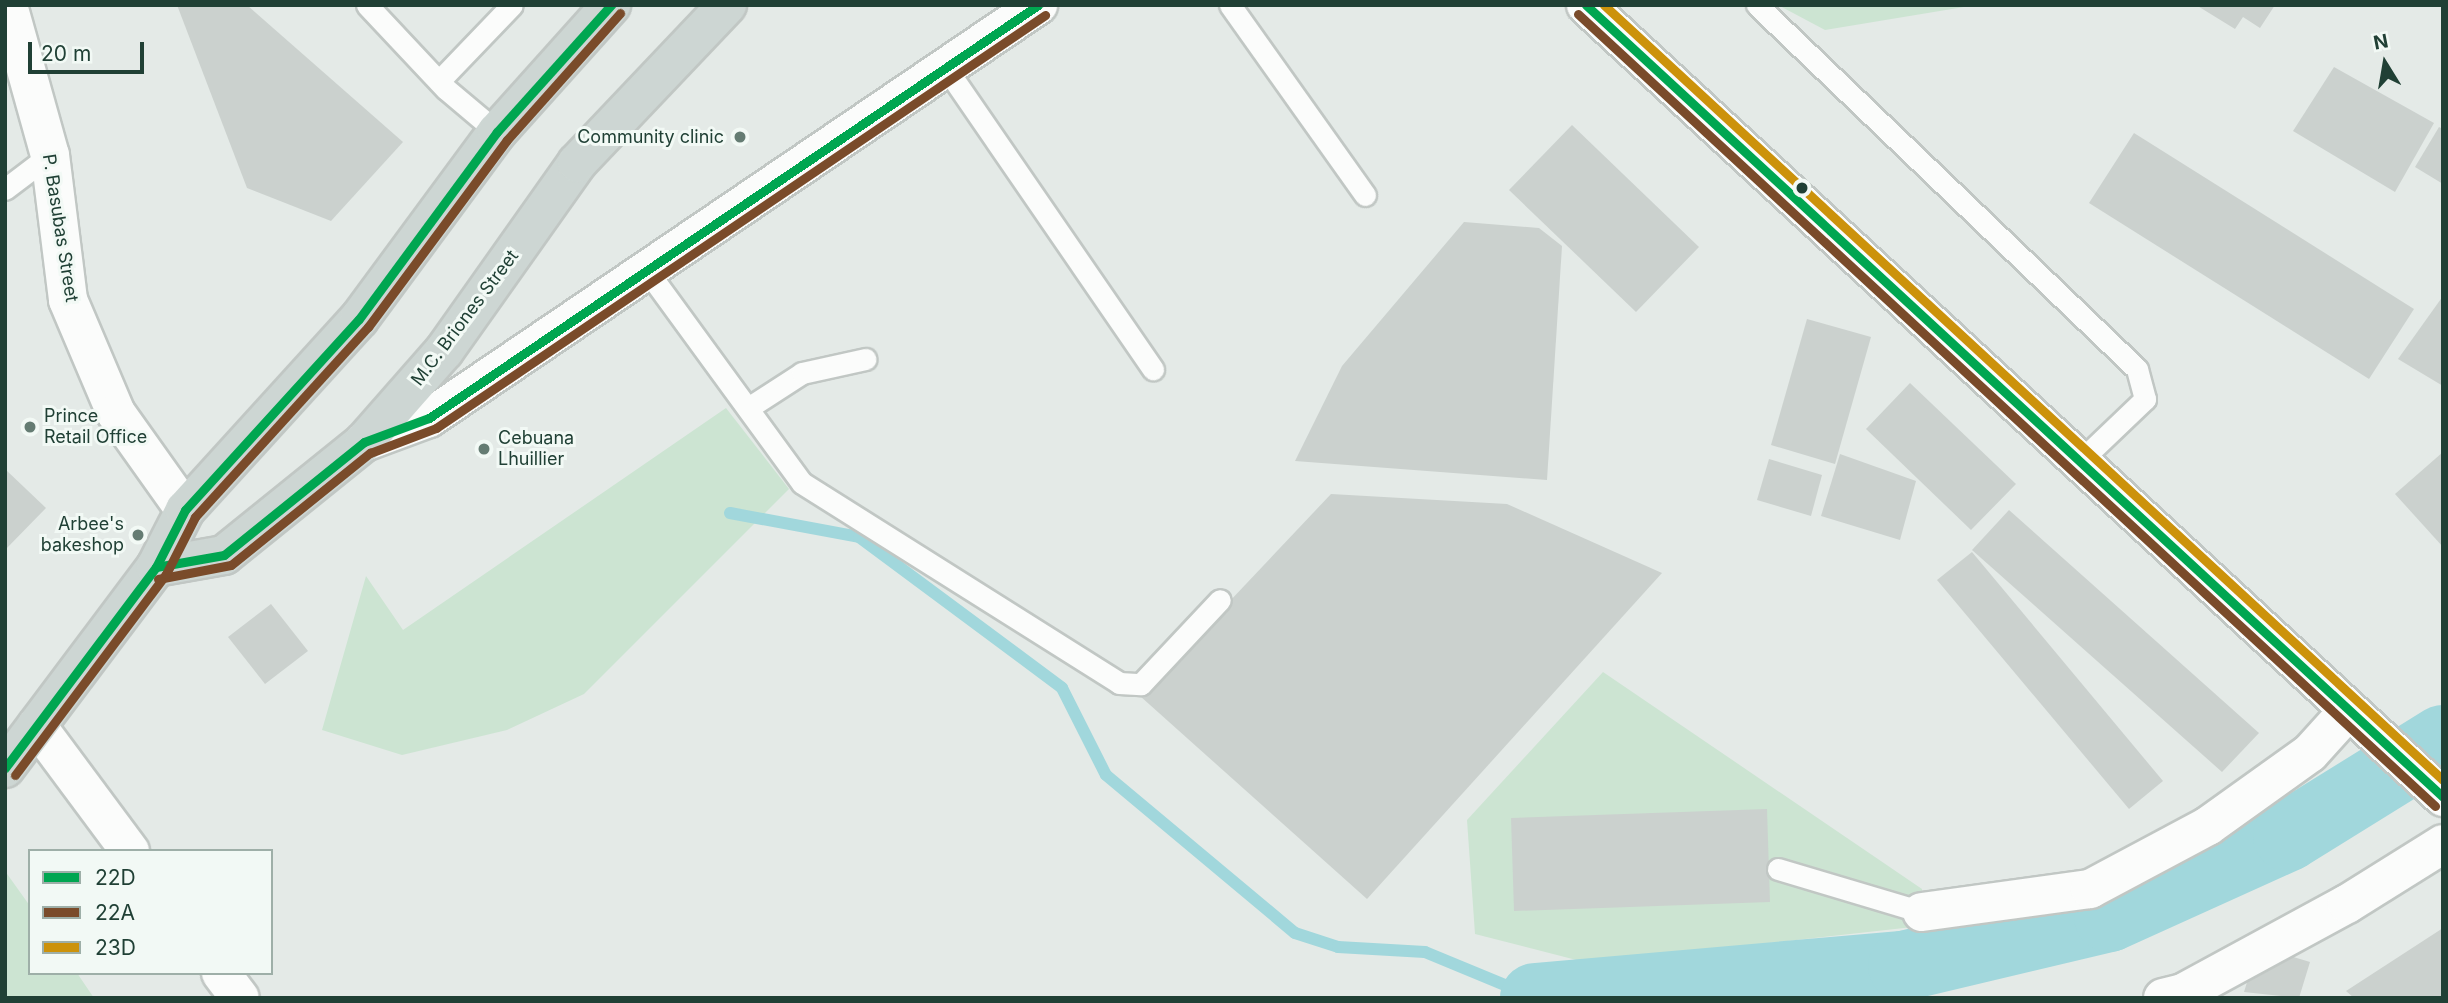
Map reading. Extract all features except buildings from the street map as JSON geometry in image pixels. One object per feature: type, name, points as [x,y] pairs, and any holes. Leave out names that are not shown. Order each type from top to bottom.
[{"type":"main road","points":[[5,768],[156,566],[185,510],[274,419],[359,319],[497,132],[611,5]]},
{"type":"main road","name":"M.C. Briones Street","points":[[156,566],[224,555],[364,442],[444,351],[577,163],[727,5]]},
{"type":"street","name":"P. Basubas Street","points":[[8,5],[50,155],[68,300],[116,413],[185,510]]},
{"type":"street","points":[[364,442],[429,418],[947,71],[1038,5]]},
{"type":"street","points":[[1586,5],[2078,463],[2443,797]]},
{"type":"street","points":[[1922,912],[2090,889],[2208,825],[2310,753],[2348,711]]},
{"type":"street","points":[[37,726],[129,849]]},
{"type":"street","points":[[2163,998],[2183,993],[2335,911],[2443,844]]},
{"type":"street","points":[[223,975],[240,998]]},
{"type":"lane","points":[[367,5],[439,81],[497,132]]},
{"type":"lane","points":[[439,81],[512,5]]},
{"type":"lane","points":[[1230,5],[1365,195]]},
{"type":"lane","points":[[1757,5],[2137,369],[2145,399],[2078,463]]},
{"type":"lane","points":[[947,71],[1153,369]]},
{"type":"lane","points":[[5,189],[50,155]]},
{"type":"lane","points":[[648,272],[803,483],[1129,688],[1141,684],[1220,600]]},
{"type":"lane","points":[[748,408],[802,373],[865,359]]},
{"type":"lane","points":[[1777,869],[1922,912]]},
{"type":"green space","points":[[1778,5],[1976,5],[1825,30]]},
{"type":"green space","points":[[726,408],[789,489],[584,694],[507,730],[402,755],[322,730],[366,576],[403,630]]},
{"type":"green space","points":[[1603,672],[1922,889],[1922,926],[1588,963],[1475,934],[1467,820]]},
{"type":"green space","points":[[5,871],[28,903],[28,975],[78,975],[94,998],[5,998]]},
{"type":"waterway","points":[[730,513],[859,537],[1062,688],[1106,775],[1295,933],[1338,947],[1425,952],[1536,998]]},
{"type":"waterway","points":[[1535,998],[1903,966],[2109,917],[2288,836],[2443,740]]},
{"type":"transit line","name":"22D","points":[[5,768],[156,567],[185,510],[359,319],[497,132],[611,5]]},
{"type":"transit line","name":"22D","points":[[156,567],[224,555],[364,442],[429,418],[1038,5]]},
{"type":"transit line","name":"22D","points":[[1586,5],[2443,797]]},
{"type":"transit line","name":"23D","points":[[1604,5],[2443,780]]},
{"type":"transit line","name":"22A","points":[[15,775],[166,574],[195,517],[368,327],[507,140],[620,13]]},
{"type":"transit line","name":"22A","points":[[1578,14],[2435,806]]},
{"type":"transit line","name":"22A","points":[[158,579],[231,565],[370,453],[436,428],[1045,15]]},
{"type":"place","name":"Community clinic","points":[[740,137]]},
{"type":"place","name":"Prince Retail Office","points":[[30,427]]},
{"type":"place","name":"Cebuana Lhuillier","points":[[484,449]]},
{"type":"place","name":"Arbee's bakeshop","points":[[138,535]]}]
